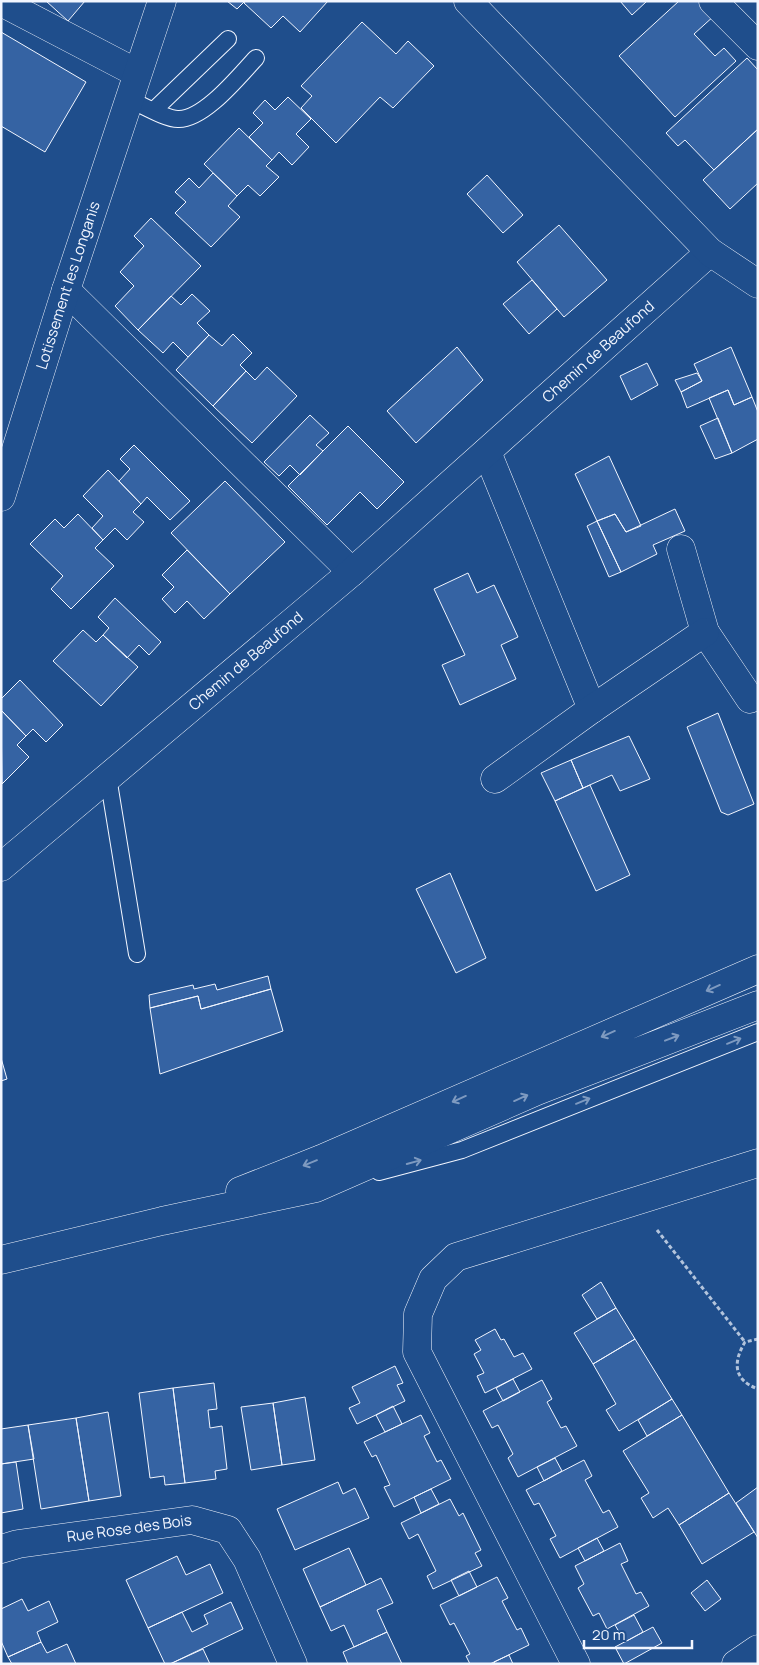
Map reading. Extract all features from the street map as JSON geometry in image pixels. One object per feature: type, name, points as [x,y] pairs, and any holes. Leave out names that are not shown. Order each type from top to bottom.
[{"type":"street","name":"Lotissement les Longanis","points":[[1,497],[66,290],[162,1]]},
{"type":"street","points":[[468,1],[710,252],[758,284]]},
{"type":"street","points":[[713,1],[758,46]]},
{"type":"street","points":[[1,2],[137,72]]},
{"type":"street","name":"Chemin de Beaufond","points":[[1,866],[352,572],[710,252]]},
{"type":"street","points":[[66,290],[352,572]]},
{"type":"street","points":[[487,452],[592,709]]},
{"type":"street","points":[[681,549],[705,632],[750,698]]},
{"type":"street","points":[[495,779],[592,709],[705,632]]},
{"type":"street","points":[[162,1222],[321,1159],[758,969]]},
{"type":"street","points":[[1,1260],[316,1188],[537,1092],[758,1005]]},
{"type":"street","points":[[576,1664],[417,1352],[418,1314],[433,1280],[456,1258],[758,1163]]},
{"type":"street","name":"Rue Rose des Bois","points":[[1,1550],[18,1544],[192,1520],[228,1530],[247,1558],[294,1664]]},
{"type":"street","points":[[736,1664],[758,1649]]},
{"type":"lane","points":[[154,110],[228,39]]},
{"type":"lane","points":[[128,99],[177,119],[190,118],[202,112],[256,58]]},
{"type":"lane","points":[[108,777],[137,954]]},
{"type":"lane","points":[[316,1188],[462,1150],[758,1032]]},
{"type":"path","points":[[634,1202],[746,1342]]},
{"type":"path","points":[[758,1339],[746,1342],[737,1356],[739,1376],[748,1386],[758,1389]]},
{"type":"building","points":[[46,1],[85,1],[68,21]]},
{"type":"building","points":[[227,1],[245,1],[237,9]]},
{"type":"building","points":[[245,1],[328,1],[300,32],[283,16],[271,28],[244,3]]},
{"type":"building","points":[[620,1],[647,1],[632,15]]},
{"type":"building","points":[[679,1],[703,1],[715,15],[694,34],[715,56],[724,48],[736,61],[675,117],[619,56]]},
{"type":"building","points":[[362,22],[396,54],[408,41],[434,66],[393,108],[380,97],[336,143],[301,108],[312,96],[301,86]]},
{"type":"building","points":[[1,32],[86,82],[45,152],[1,126]]},
{"type":"building","points":[[747,58],[758,70],[758,129],[714,170],[685,140],[678,146],[666,133]]},
{"type":"building","points":[[288,97],[311,119],[296,134],[309,147],[292,165],[279,152],[272,160],[249,137],[263,123],[253,113],[265,100],[275,110]]},
{"type":"building","points":[[239,128],[272,160],[266,166],[279,177],[260,196],[248,185],[237,196],[204,164]]},
{"type":"building","points":[[758,129],[758,183],[730,209],[703,180]]},
{"type":"building","points":[[213,173],[237,196],[228,206],[240,217],[211,247],[175,213],[186,202],[175,192],[189,178],[199,188]]},
{"type":"building","points":[[487,175],[523,215],[503,233],[467,194]]},
{"type":"building","points":[[151,218],[201,266],[138,330],[115,306],[134,286],[120,272],[144,246],[134,236]]},
{"type":"building","points":[[559,225],[607,280],[564,317],[517,262]]},
{"type":"building","points":[[532,280],[557,309],[529,334],[503,304]]},
{"type":"building","points":[[192,294],[210,311],[197,323],[209,335],[188,357],[173,342],[163,353],[138,330],[171,296],[181,305]]},
{"type":"building","points":[[233,334],[252,353],[240,365],[246,371],[213,406],[176,370],[209,335],[222,346]]},
{"type":"building","points":[[457,347],[483,380],[416,443],[387,411]]},
{"type":"building","points":[[731,347],[752,397],[734,405],[728,390],[687,408],[681,392],[702,381],[694,364]]},
{"type":"building","points":[[647,363],[658,385],[631,400],[620,376]]},
{"type":"building","points":[[267,367],[297,396],[252,443],[213,406],[246,371],[255,380]]},
{"type":"building","points":[[697,373],[702,381],[681,392],[675,380]]},
{"type":"building","points":[[728,390],[734,405],[752,397],[758,412],[758,439],[732,453],[709,398]]},
{"type":"building","points":[[310,415],[329,433],[316,445],[323,451],[300,475],[290,465],[279,476],[264,462]]},
{"type":"building","points":[[718,418],[732,453],[715,459],[700,426]]},
{"type":"building","points":[[348,426],[404,482],[377,509],[360,492],[327,525],[288,486]]},
{"type":"building","points":[[134,445],[190,501],[170,520],[147,497],[141,504],[119,481],[130,469],[120,459]]},
{"type":"building","points":[[609,456],[641,526],[626,532],[615,514],[597,521],[575,474]]},
{"type":"building","points":[[108,470],[141,504],[133,512],[144,522],[127,540],[115,528],[103,540],[92,528],[103,516],[83,496]]},
{"type":"building","points":[[225,481],[285,542],[230,594],[171,533]]},
{"type":"building","points":[[675,509],[685,531],[653,545],[657,554],[621,572],[597,521],[615,514],[626,532]]},
{"type":"building","points":[[78,514],[103,540],[95,548],[114,566],[71,609],[51,589],[63,576],[30,544],[55,519],[64,528]]},
{"type":"building","points":[[597,521],[621,572],[609,577],[587,526]]},
{"type":"building","points":[[187,550],[230,594],[204,619],[187,601],[175,613],[162,599],[174,587],[162,575]]},
{"type":"building","points":[[468,573],[477,593],[494,585],[518,637],[501,645],[516,679],[460,705],[442,665],[465,655],[434,589]]},
{"type":"building","points":[[115,598],[161,642],[149,655],[139,645],[127,658],[103,635],[109,628],[98,617]]},
{"type":"building","points":[[83,630],[96,642],[103,635],[138,667],[101,706],[53,661]]},
{"type":"building","points":[[20,680],[63,725],[46,742],[33,729],[26,736],[1,710],[1,699]]},
{"type":"building","points":[[1,710],[26,736],[17,745],[29,757],[2,784]]},
{"type":"building","points":[[718,713],[754,804],[728,815],[721,812],[687,727]]},
{"type":"building","points":[[629,736],[650,779],[620,791],[612,775],[583,788],[571,760]]},
{"type":"building","points":[[571,760],[583,788],[555,801],[541,773]]},
{"type":"building","points":[[590,785],[630,875],[596,891],[555,801]]},
{"type":"building","points":[[450,873],[486,958],[456,973],[416,889]]},
{"type":"building","points":[[268,976],[271,989],[201,1009],[198,996],[150,1008],[149,995],[193,985],[194,989],[215,984],[217,990]]},
{"type":"building","points":[[271,989],[283,1031],[160,1074],[150,1008],[198,996],[201,1009]]},
{"type":"building","points":[[1,1058],[7,1079],[1,1081]]},
{"type":"building","points":[[601,1282],[616,1308],[597,1319],[582,1295]]},
{"type":"building","points":[[616,1308],[635,1339],[593,1364],[574,1333]]},
{"type":"building","points":[[495,1329],[501,1340],[504,1339],[514,1357],[523,1353],[532,1369],[485,1393],[477,1376],[484,1373],[474,1354],[481,1350],[475,1340]]},
{"type":"building","points":[[635,1339],[672,1399],[619,1431],[606,1410],[616,1404],[593,1364]]},
{"type":"building","points":[[395,1366],[403,1383],[397,1385],[405,1401],[357,1424],[349,1408],[360,1403],[352,1387]]},
{"type":"building","points":[[513,1379],[520,1392],[503,1401],[496,1388]]},
{"type":"building","points":[[542,1380],[552,1399],[547,1402],[561,1428],[566,1426],[577,1446],[518,1477],[508,1458],[513,1454],[498,1425],[492,1428],[483,1411]]},
{"type":"building","points":[[214,1383],[217,1409],[208,1410],[210,1428],[222,1426],[227,1469],[215,1471],[216,1479],[185,1483],[173,1388]]},
{"type":"building","points":[[173,1388],[185,1483],[165,1485],[164,1476],[150,1478],[139,1393]]},
{"type":"building","points":[[305,1397],[315,1460],[282,1465],[273,1403]]},
{"type":"building","points":[[672,1399],[682,1415],[647,1436],[638,1420]]},
{"type":"building","points":[[273,1403],[282,1465],[251,1470],[241,1407]]},
{"type":"building","points":[[393,1406],[402,1424],[385,1432],[376,1415]]},
{"type":"building","points":[[108,1412],[121,1496],[89,1501],[76,1418]]},
{"type":"building","points":[[421,1415],[430,1433],[424,1436],[437,1462],[441,1460],[451,1479],[394,1507],[384,1487],[390,1485],[376,1455],[372,1457],[364,1442]]},
{"type":"building","points":[[682,1415],[729,1493],[679,1525],[668,1508],[653,1518],[641,1498],[649,1493],[623,1451]]},
{"type":"building","points":[[76,1418],[89,1501],[41,1509],[28,1425]]},
{"type":"building","points":[[28,1425],[34,1459],[1,1464],[1,1429]]},
{"type":"building","points":[[555,1458],[562,1471],[544,1481],[537,1467]]},
{"type":"building","points":[[584,1460],[592,1476],[585,1480],[603,1513],[609,1510],[618,1527],[560,1558],[550,1539],[556,1536],[539,1503],[534,1505],[526,1490]]},
{"type":"building","points":[[16,1462],[23,1509],[1,1513],[1,1464]]},
{"type":"building","points":[[338,1482],[343,1494],[355,1488],[369,1518],[295,1550],[277,1509]]},
{"type":"building","points":[[758,1487],[758,1538],[736,1503]]},
{"type":"building","points":[[431,1489],[439,1504],[421,1513],[414,1497]]},
{"type":"building","points":[[729,1493],[754,1532],[702,1564],[679,1525]]},
{"type":"building","points":[[450,1499],[459,1516],[463,1513],[481,1550],[475,1553],[482,1566],[433,1589],[427,1576],[436,1571],[418,1534],[409,1539],[401,1523]]},
{"type":"building","points":[[597,1538],[604,1551],[585,1561],[578,1548]]},
{"type":"building","points":[[620,1543],[628,1561],[621,1564],[636,1594],[641,1592],[649,1606],[607,1629],[599,1613],[593,1616],[578,1588],[584,1584],[575,1566]]},
{"type":"building","points":[[349,1548],[366,1585],[320,1607],[303,1569]]},
{"type":"building","points":[[177,1556],[186,1575],[210,1564],[223,1593],[148,1628],[126,1580]]},
{"type":"building","points":[[469,1571],[477,1587],[459,1596],[451,1580]]},
{"type":"building","points":[[497,1577],[508,1598],[502,1601],[517,1630],[521,1628],[529,1645],[490,1664],[470,1664],[466,1656],[470,1654],[454,1623],[450,1625],[440,1605]]},
{"type":"building","points":[[381,1578],[393,1603],[377,1610],[387,1632],[354,1647],[344,1625],[331,1631],[320,1607]]},
{"type":"building","points":[[707,1580],[721,1599],[705,1611],[691,1593]]},
{"type":"building","points":[[22,1599],[28,1611],[49,1601],[58,1622],[37,1632],[41,1642],[8,1657],[1,1641],[1,1609]]},
{"type":"building","points":[[231,1602],[243,1629],[170,1664],[165,1664],[148,1628],[182,1612],[192,1632],[208,1624],[204,1615]]},
{"type":"building","points":[[634,1615],[643,1632],[625,1642],[615,1625]]},
{"type":"building","points":[[653,1627],[662,1643],[624,1664],[615,1647]]},
{"type":"building","points":[[387,1632],[402,1664],[348,1664],[343,1652]]},
{"type":"building","points":[[41,1642],[47,1653],[67,1644],[76,1664],[12,1664],[8,1657]]},
{"type":"building","points":[[203,1649],[210,1664],[170,1664]]},
{"type":"building","points":[[509,1655],[513,1664],[495,1664],[494,1662]]}]
